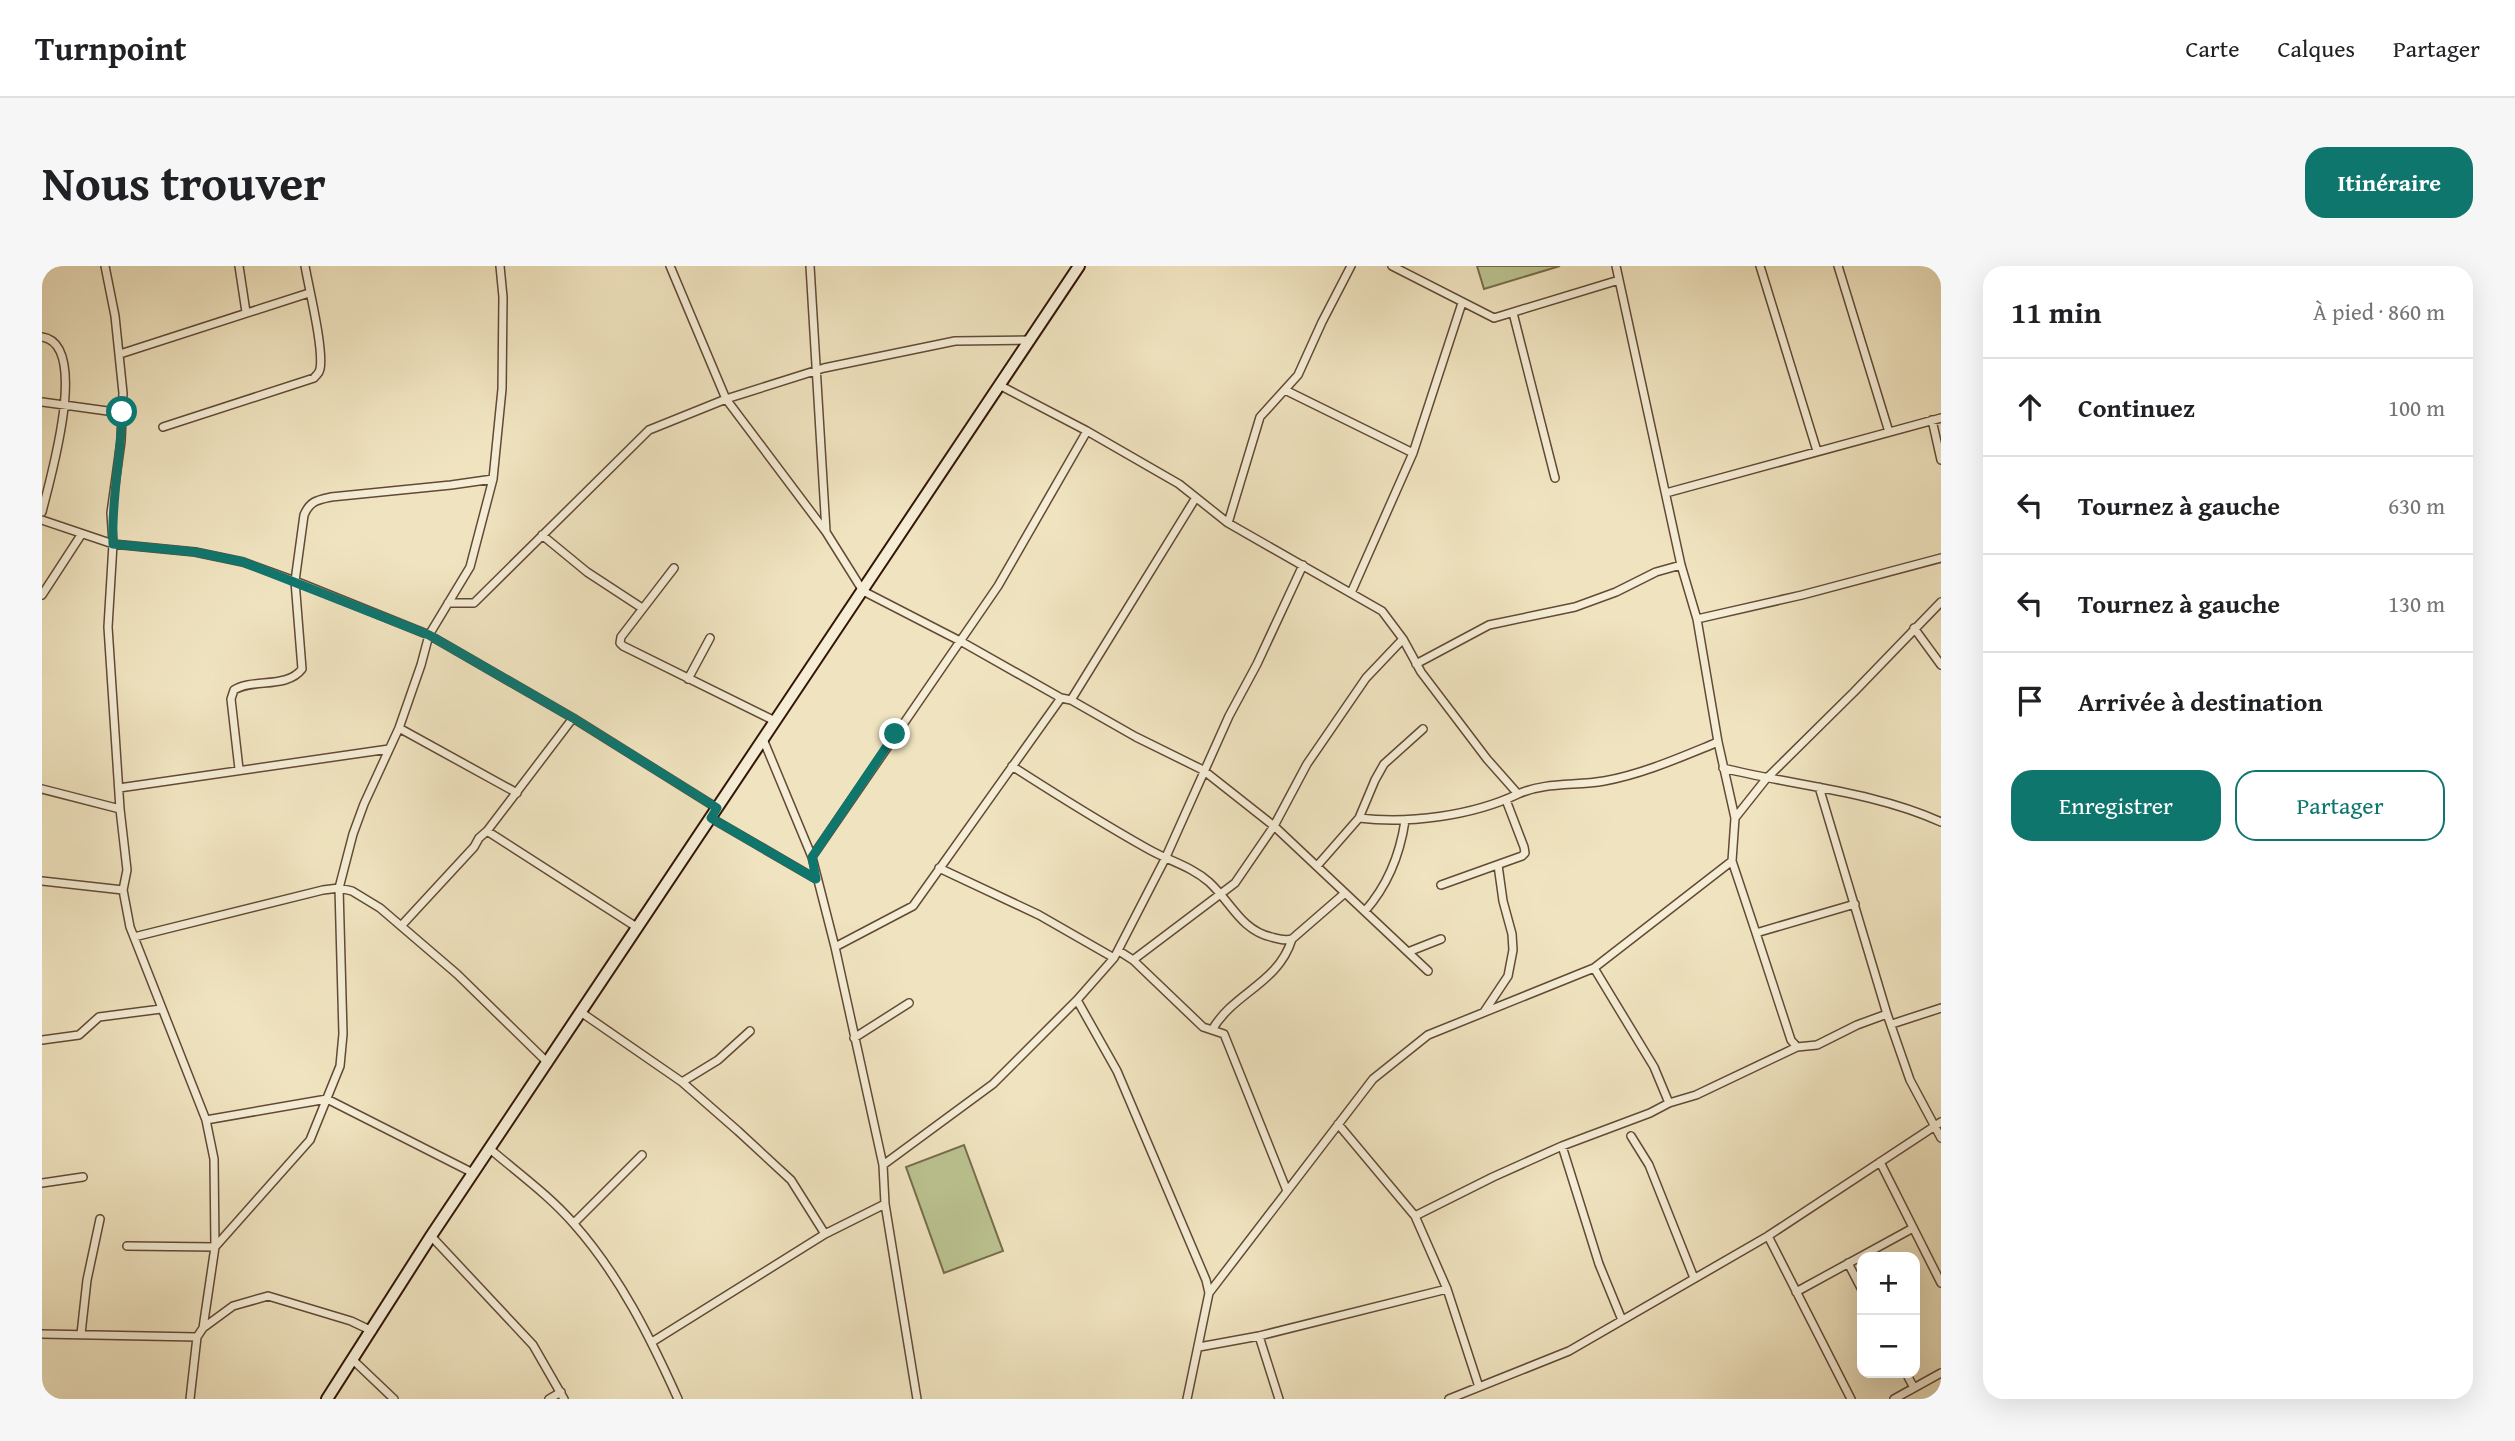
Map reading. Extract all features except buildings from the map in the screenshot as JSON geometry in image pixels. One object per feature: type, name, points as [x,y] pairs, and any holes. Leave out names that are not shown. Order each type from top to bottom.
[{"type":"main road","points":[[327,1399],[431,1236],[1079,266]]},
{"type":"street","points":[[105,266],[115,316],[123,393],[121,441],[111,513],[113,544],[108,627],[120,809],[127,870],[123,890],[134,937],[160,1009],[206,1120],[214,1159],[215,1247],[203,1328]]},
{"type":"street","points":[[239,266],[246,312]]},
{"type":"street","points":[[163,427],[314,378],[320,368],[305,266]]},
{"type":"street","points":[[127,1246],[215,1247],[310,1140],[340,1066],[342,1034],[339,888],[364,804],[399,728],[429,635],[470,567],[493,479],[502,389],[503,297],[500,266]]},
{"type":"street","points":[[670,266],[726,399],[826,532],[863,591],[1203,771],[1274,826],[1428,971]]},
{"type":"street","points":[[810,266],[826,532]]},
{"type":"street","points":[[1228,523],[1261,416],[1298,375],[1351,266]]},
{"type":"street","points":[[1392,266],[1494,318],[1619,280]]},
{"type":"street","points":[[1616,266],[1681,565],[1698,619],[1718,742],[1735,818],[1732,861],[1791,1040],[1797,1047]]},
{"type":"street","points":[[1760,266],[1817,451]]},
{"type":"street","points":[[1838,266],[1889,432]]},
{"type":"street","points":[[120,354],[309,293]]},
{"type":"street","points":[[1352,593],[1413,453],[1462,303]]},
{"type":"street","points":[[1513,313],[1555,478]]},
{"type":"street","points":[[42,337],[54,342],[64,368],[67,386],[42,512]]},
{"type":"street","points":[[449,603],[474,603],[649,430],[726,399],[817,371],[955,341],[1031,340]]},
{"type":"street","points":[[1001,386],[1179,484],[1228,523],[1382,611],[1403,639],[1416,664],[1487,759],[1518,794]]},
{"type":"street","points":[[1285,390],[1413,453]]},
{"type":"street","points":[[42,402],[122,412]]},
{"type":"street","points":[[1666,493],[1941,418]]},
{"type":"street","points":[[1932,420],[1941,460]]},
{"type":"street","points":[[812,857],[887,745],[962,642],[998,586],[1087,431]]},
{"type":"street","points":[[239,769],[231,699],[234,690],[290,678],[302,669],[295,581],[304,515],[310,503],[331,497],[493,479]]},
{"type":"street","points":[[1071,700],[1195,499]]},
{"type":"street","points":[[42,520],[113,544],[195,552],[243,562],[429,635],[573,718],[717,808]]},
{"type":"street","points":[[42,594],[81,535]]},
{"type":"street","points":[[542,535],[587,572],[642,608]]},
{"type":"street","points":[[1698,619],[1941,558]]},
{"type":"street","points":[[883,1165],[993,1084],[1077,1000],[1116,955],[1165,859],[1228,716],[1257,664],[1303,565]]},
{"type":"street","points":[[1416,664],[1489,625],[1575,607],[1616,592],[1656,572],[1681,565]]},
{"type":"street","points":[[674,568],[621,637],[620,643],[775,721]]},
{"type":"street","points":[[1735,818],[1766,779],[1941,602]]},
{"type":"street","points":[[1913,628],[1941,665]]},
{"type":"street","points":[[688,679],[710,638]]},
{"type":"street","points":[[1133,960],[1235,883],[1274,826],[1307,764],[1366,678],[1403,639]]},
{"type":"street","points":[[835,947],[913,906],[1061,698]]},
{"type":"street","points":[[401,926],[487,831],[573,718]]},
{"type":"street","points":[[399,728],[517,793]]},
{"type":"street","points":[[1317,866],[1359,818],[1374,780],[1384,764],[1423,729]]},
{"type":"street","points":[[763,739],[812,857],[835,947],[883,1165],[885,1204],[917,1399]]},
{"type":"street","points":[[1359,818],[1405,821],[1434,818],[1506,800],[1532,788],[1604,781],[1656,766],[1718,742]]},
{"type":"street","points":[[119,788],[389,749]]},
{"type":"street","points":[[1012,766],[1165,859],[1191,869],[1221,894],[1238,917],[1257,934],[1281,940],[1292,939]]},
{"type":"street","points":[[1723,768],[1766,779],[1819,787],[1910,810],[1941,822]]},
{"type":"street","points":[[1819,787],[1887,1014],[1910,1080],[1941,1138]]},
{"type":"street","points":[[42,789],[120,809]]},
{"type":"street","points":[[1441,885],[1498,866],[1525,853],[1506,800]]},
{"type":"street","points":[[711,818],[816,879]]},
{"type":"street","points":[[1365,911],[1389,877],[1402,843],[1405,821]]},
{"type":"street","points":[[487,831],[638,928]]},
{"type":"street","points":[[1187,1399],[1209,1293],[1373,1079],[1428,1035],[1594,968],[1732,861]]},
{"type":"street","points":[[1484,1012],[1508,976],[1513,950],[1498,866]]},
{"type":"street","points":[[939,868],[1116,955],[1133,960],[1203,1027],[1224,1034],[1287,1191]]},
{"type":"street","points":[[42,881],[123,890]]},
{"type":"street","points":[[134,937],[339,888],[364,897],[401,926],[457,974],[548,1063]]},
{"type":"street","points":[[1212,1030],[1228,1007],[1259,985],[1279,965],[1287,954],[1292,939],[1345,893]]},
{"type":"street","points":[[1755,933],[1855,904]]},
{"type":"street","points":[[1408,952],[1441,939]]},
{"type":"street","points":[[1594,968],[1661,1080],[1670,1102]]},
{"type":"street","points":[[1077,1000],[1122,1083],[1200,1265],[1209,1293]]},
{"type":"street","points":[[854,1038],[908,1003]]},
{"type":"street","points":[[42,1041],[79,1035],[99,1017],[160,1009]]},
{"type":"street","points":[[1892,1024],[1941,1009]]},
{"type":"street","points":[[582,1013],[682,1082],[791,1180],[825,1234]]},
{"type":"street","points":[[1415,1216],[1562,1146],[1657,1110],[1670,1102],[1696,1095],[1797,1047],[1817,1045],[1887,1014]]},
{"type":"street","points":[[682,1082],[718,1060],[750,1031]]},
{"type":"street","points":[[206,1120],[327,1099],[473,1173]]},
{"type":"street","points":[[1449,1399],[1569,1351],[1768,1236],[1941,1122]]},
{"type":"street","points":[[1338,1124],[1415,1216],[1447,1289],[1479,1387]]},
{"type":"street","points":[[1630,1136],[1649,1165],[1694,1279]]},
{"type":"street","points":[[1562,1146],[1595,1252],[1622,1320]]},
{"type":"street","points":[[490,1149],[574,1223],[626,1294],[678,1399]]},
{"type":"street","points":[[574,1223],[642,1155]]},
{"type":"street","points":[[1880,1162],[1941,1283]]},
{"type":"street","points":[[42,1183],[83,1177]]},
{"type":"street","points":[[652,1342],[825,1234],[885,1204]]},
{"type":"street","points":[[81,1334],[87,1280],[100,1219]]},
{"type":"street","points":[[1796,1292],[1913,1227]]},
{"type":"street","points":[[431,1236],[533,1345],[563,1395],[549,1399]]},
{"type":"street","points":[[1768,1236],[1851,1399]]},
{"type":"street","points":[[1848,1263],[1857,1280]]},
{"type":"street","points":[[1199,1347],[1259,1336],[1447,1289]]},
{"type":"street","points":[[190,1399],[197,1336],[203,1328],[233,1306],[268,1297],[351,1321],[372,1331]]},
{"type":"street","points":[[42,1334],[197,1336]]},
{"type":"street","points":[[1259,1336],[1279,1399]]},
{"type":"street","points":[[353,1360],[394,1399]]},
{"type":"street","points":[[1894,1399],[1941,1373]]},
{"type":"street","points":[[1909,1378],[1914,1388]]},
{"type":"green space","points":[[1477,266],[1560,266],[1484,289]]},
{"type":"green space","points":[[964,1145],[1003,1251],[944,1273],[906,1167]]},
{"type":"route","points":[[122,412],[121,441],[111,513],[113,544],[195,552],[243,562],[429,635],[659,770],[717,808],[711,818],[816,879],[812,857],[895,734]]}]
